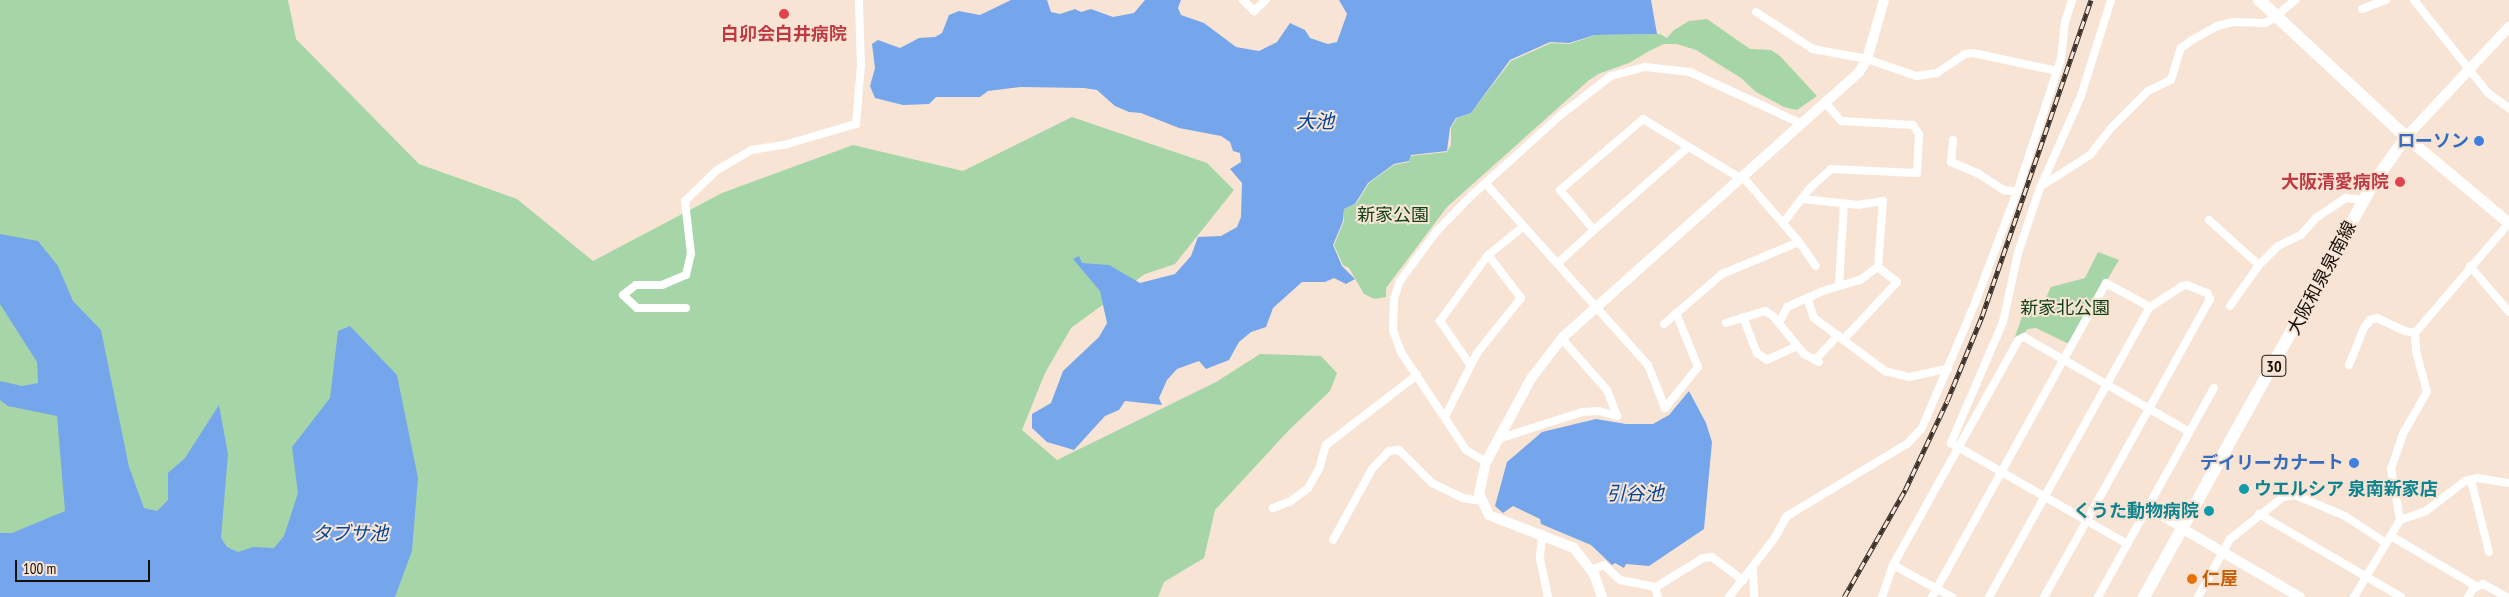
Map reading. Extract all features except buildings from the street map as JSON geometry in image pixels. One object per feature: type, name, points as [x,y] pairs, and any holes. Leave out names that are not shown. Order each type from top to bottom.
[{"type":"main road","points":[[2259,0],[2406,137],[2509,223]]},
{"type":"main road","name":"大阪和泉泉南線","points":[[2144,597],[2363,200],[2406,137]]},
{"type":"street","points":[[686,308],[637,308],[622,295],[636,285],[662,285],[686,275],[691,254],[685,200],[717,170],[751,150],[784,145],[856,124],[861,65],[859,0]]},
{"type":"street","points":[[1243,0],[1254,11],[1266,0]]},
{"type":"street","points":[[1602,597],[1591,570],[1574,548],[1489,515],[1481,501],[1479,484],[1486,462],[1532,377],[1562,339],[1595,307],[1859,72],[1867,59],[1884,0]]},
{"type":"street","points":[[1729,597],[1753,568],[1787,516],[1833,491],[1916,436],[1948,369],[2017,192],[2057,71],[2072,0]]},
{"type":"street","points":[[2111,0],[2081,96],[2040,188],[2018,253],[2003,322],[1951,443],[1958,449],[2127,544]]},
{"type":"street","points":[[2040,188],[2090,155],[2112,127],[2148,91],[2171,80],[2181,48],[2217,26],[2233,22],[2265,23],[2276,17],[2295,0]]},
{"type":"street","points":[[2362,9],[2386,0]]},
{"type":"street","points":[[2414,0],[2433,21],[2449,48],[2470,67],[2488,93],[2509,108]]},
{"type":"street","points":[[1756,12],[1803,45],[1867,59],[1916,76],[1937,73],[1965,54],[1973,53],[2057,71]]},
{"type":"street","points":[[2406,137],[2509,26]]},
{"type":"street","points":[[1486,462],[1466,450],[1401,352],[1393,330],[1393,304],[1400,281],[1436,232],[1563,113],[1611,76],[1644,67],[1690,72],[1800,124]]},
{"type":"street","points":[[1783,223],[1802,199],[1831,169],[1917,173],[1919,134],[1914,125],[1841,121],[1825,102]]},
{"type":"street","points":[[1594,230],[1560,190],[1643,119],[1688,148],[1741,177],[1783,223],[1816,266]]},
{"type":"street","points":[[1953,140],[1951,162],[1979,174],[2004,190],[2017,192]]},
{"type":"street","points":[[1558,263],[1688,148]]},
{"type":"street","points":[[1486,184],[1648,364],[1665,408],[1698,367],[1676,314]]},
{"type":"street","points":[[2230,306],[2259,265],[2278,246],[2301,235],[2316,218],[2346,198],[2363,200]]},
{"type":"street","points":[[1779,323],[1787,307],[1839,286],[1860,280],[1878,267],[1883,201],[1859,205],[1802,199]]},
{"type":"street","points":[[1839,286],[1844,204]]},
{"type":"street","points":[[2209,220],[2259,265]]},
{"type":"street","points":[[2400,520],[2391,469],[2404,432],[2427,392],[2416,351],[2415,333],[2470,266],[2509,223]]},
{"type":"street","points":[[1471,366],[1440,321],[1488,254],[1524,226]]},
{"type":"street","points":[[1664,324],[1722,274],[1799,242]]},
{"type":"street","points":[[1445,417],[1471,366],[1521,298],[1488,254]]},
{"type":"street","points":[[2470,266],[2509,312]]},
{"type":"street","points":[[1726,323],[1765,311],[1779,323],[1796,346],[1817,361],[1897,282],[1878,267]]},
{"type":"street","points":[[1932,597],[2106,283],[2150,307]]},
{"type":"street","points":[[1989,597],[2150,307],[2187,285],[2207,293],[2210,299],[2044,597]]},
{"type":"street","points":[[1808,300],[1814,318],[1885,371],[1899,376],[1923,376],[1948,369]]},
{"type":"street","points":[[1743,317],[1757,353],[1767,360],[1796,346]]},
{"type":"street","points":[[2349,365],[2370,320],[2377,318],[2405,332],[2415,333]]},
{"type":"street","points":[[1882,597],[1893,565],[2018,340],[2024,338],[2190,432]]},
{"type":"street","points":[[1498,439],[1582,412],[1599,411],[1617,416],[1607,390],[1562,339]]},
{"type":"street","points":[[1272,508],[1291,501],[1308,488],[1319,469],[1326,444],[1417,375]]},
{"type":"street","points":[[2098,597],[2214,388]]},
{"type":"street","points":[[1333,540],[1372,469],[1388,451],[1399,450],[1432,483],[1463,498],[1481,501]]},
{"type":"street","points":[[2471,480],[2489,552]]},
{"type":"street","points":[[2354,597],[2400,520],[2426,511],[2471,480],[2509,482]]},
{"type":"street","points":[[2198,597],[2230,539],[2259,514],[2284,497],[2295,495],[2346,516],[2476,586]]},
{"type":"street","points":[[2148,508],[2300,597]]},
{"type":"street","points":[[2259,514],[2401,597]]},
{"type":"street","points":[[1542,534],[1540,559],[1548,597]]},
{"type":"street","points":[[1591,570],[1604,565],[1620,580],[1655,587],[1703,558],[1712,557],[1743,580]]},
{"type":"street","points":[[1893,565],[1952,597]]},
{"type":"street","points":[[1753,568],[1754,597]]},
{"type":"street","points":[[2468,597],[2476,586],[2484,584],[2506,597]]},
{"type":"street","points":[[1655,587],[1658,597]]},
{"type":"green space","points":[[0,0],[288,0],[296,39],[419,164],[517,199],[593,261],[722,193],[853,145],[963,171],[1072,117],[1207,163],[1234,190],[1175,264],[1145,274],[1071,328],[1045,373],[1022,430],[1057,460],[1216,382],[1260,354],[1321,356],[1337,373],[1330,391],[1289,430],[1215,510],[1204,558],[1164,582],[1158,597],[0,597]]},
{"type":"green space","name":"新家公園","points":[[1707,19],[1750,49],[1771,50],[1780,56],[1817,96],[1797,110],[1784,107],[1756,92],[1741,78],[1696,50],[1677,44],[1664,44],[1629,63],[1598,74],[1588,81],[1447,207],[1386,288],[1386,297],[1374,299],[1364,294],[1349,268],[1343,265],[1334,245],[1344,221],[1344,209],[1356,204],[1369,183],[1394,165],[1409,162],[1411,156],[1447,152],[1451,145],[1451,128],[1457,118],[1471,113],[1511,61],[1551,43],[1569,44],[1596,35],[1660,34],[1667,38],[1674,30],[1689,21]]},
{"type":"green space","name":"新家北公園","points":[[2098,252],[2119,260],[2069,344],[2036,328],[2028,329],[2012,345],[2029,297],[2042,306],[2051,287],[2085,278]]},
{"type":"water","name":"大池","points":[[1011,0],[1047,0],[1051,12],[1060,14],[1075,9],[1081,12],[1091,9],[1113,17],[1134,13],[1145,0],[1181,0],[1178,8],[1181,15],[1204,23],[1236,47],[1259,51],[1277,42],[1290,23],[1305,30],[1310,38],[1328,44],[1337,42],[1347,14],[1339,0],[1651,0],[1657,34],[1595,35],[1569,43],[1550,42],[1510,60],[1471,113],[1456,118],[1450,128],[1447,151],[1411,155],[1409,161],[1394,164],[1368,183],[1355,204],[1344,209],[1343,221],[1333,245],[1342,266],[1355,279],[1346,284],[1334,278],[1325,282],[1302,282],[1273,308],[1266,327],[1251,332],[1239,342],[1229,360],[1206,369],[1199,361],[1177,369],[1167,380],[1159,398],[1162,405],[1125,401],[1119,410],[1105,416],[1074,450],[1047,442],[1032,428],[1032,414],[1051,403],[1063,371],[1099,337],[1107,323],[1100,291],[1073,259],[1079,256],[1082,263],[1109,265],[1140,283],[1175,274],[1191,256],[1198,237],[1221,236],[1237,227],[1241,217],[1242,183],[1230,169],[1241,162],[1240,153],[1233,151],[1230,142],[1221,136],[1179,128],[1141,113],[1129,112],[1115,106],[1097,90],[1084,88],[1021,87],[988,91],[980,97],[936,97],[929,104],[903,105],[875,98],[870,86],[875,68],[872,44],[878,40],[900,48],[919,38],[935,37],[942,33],[949,15],[959,11],[980,15]]},
{"type":"water","name":"タブサ池","points":[[0,234],[38,241],[58,266],[73,301],[101,330],[129,467],[144,508],[157,511],[168,500],[168,473],[185,458],[219,405],[228,454],[221,538],[227,547],[238,552],[253,547],[274,548],[284,536],[298,493],[292,447],[330,398],[338,331],[350,326],[397,375],[418,478],[412,551],[395,597],[0,597],[0,533],[12,533],[65,511],[57,416],[8,406],[0,400],[0,381],[22,386],[38,383],[37,362],[0,304]]},
{"type":"water","name":"引谷池","points":[[1689,391],[1706,423],[1712,442],[1704,529],[1649,566],[1626,564],[1624,568],[1615,563],[1612,565],[1591,545],[1541,524],[1540,519],[1513,506],[1503,513],[1495,506],[1507,462],[1542,432],[1596,419],[1626,424],[1653,424],[1669,415]]},
{"type":"railway","points":[[1844,597],[1905,490],[1947,401],[1982,316],[2091,0]]},
{"type":"place","name":"白卯会白井病院","points":[[784,14]]},
{"type":"place","name":"ローソン","points":[[2479,141]]},
{"type":"place","name":"大阪清愛病院","points":[[2400,182]]},
{"type":"place","name":"デイリーカナート","points":[[2354,463]]},
{"type":"place","name":"ウエルシア 泉南新家店","points":[[2244,489]]},
{"type":"place","name":"くうた動物病院","points":[[2209,511]]},
{"type":"place","name":"仁屋","points":[[2192,579]]}]
